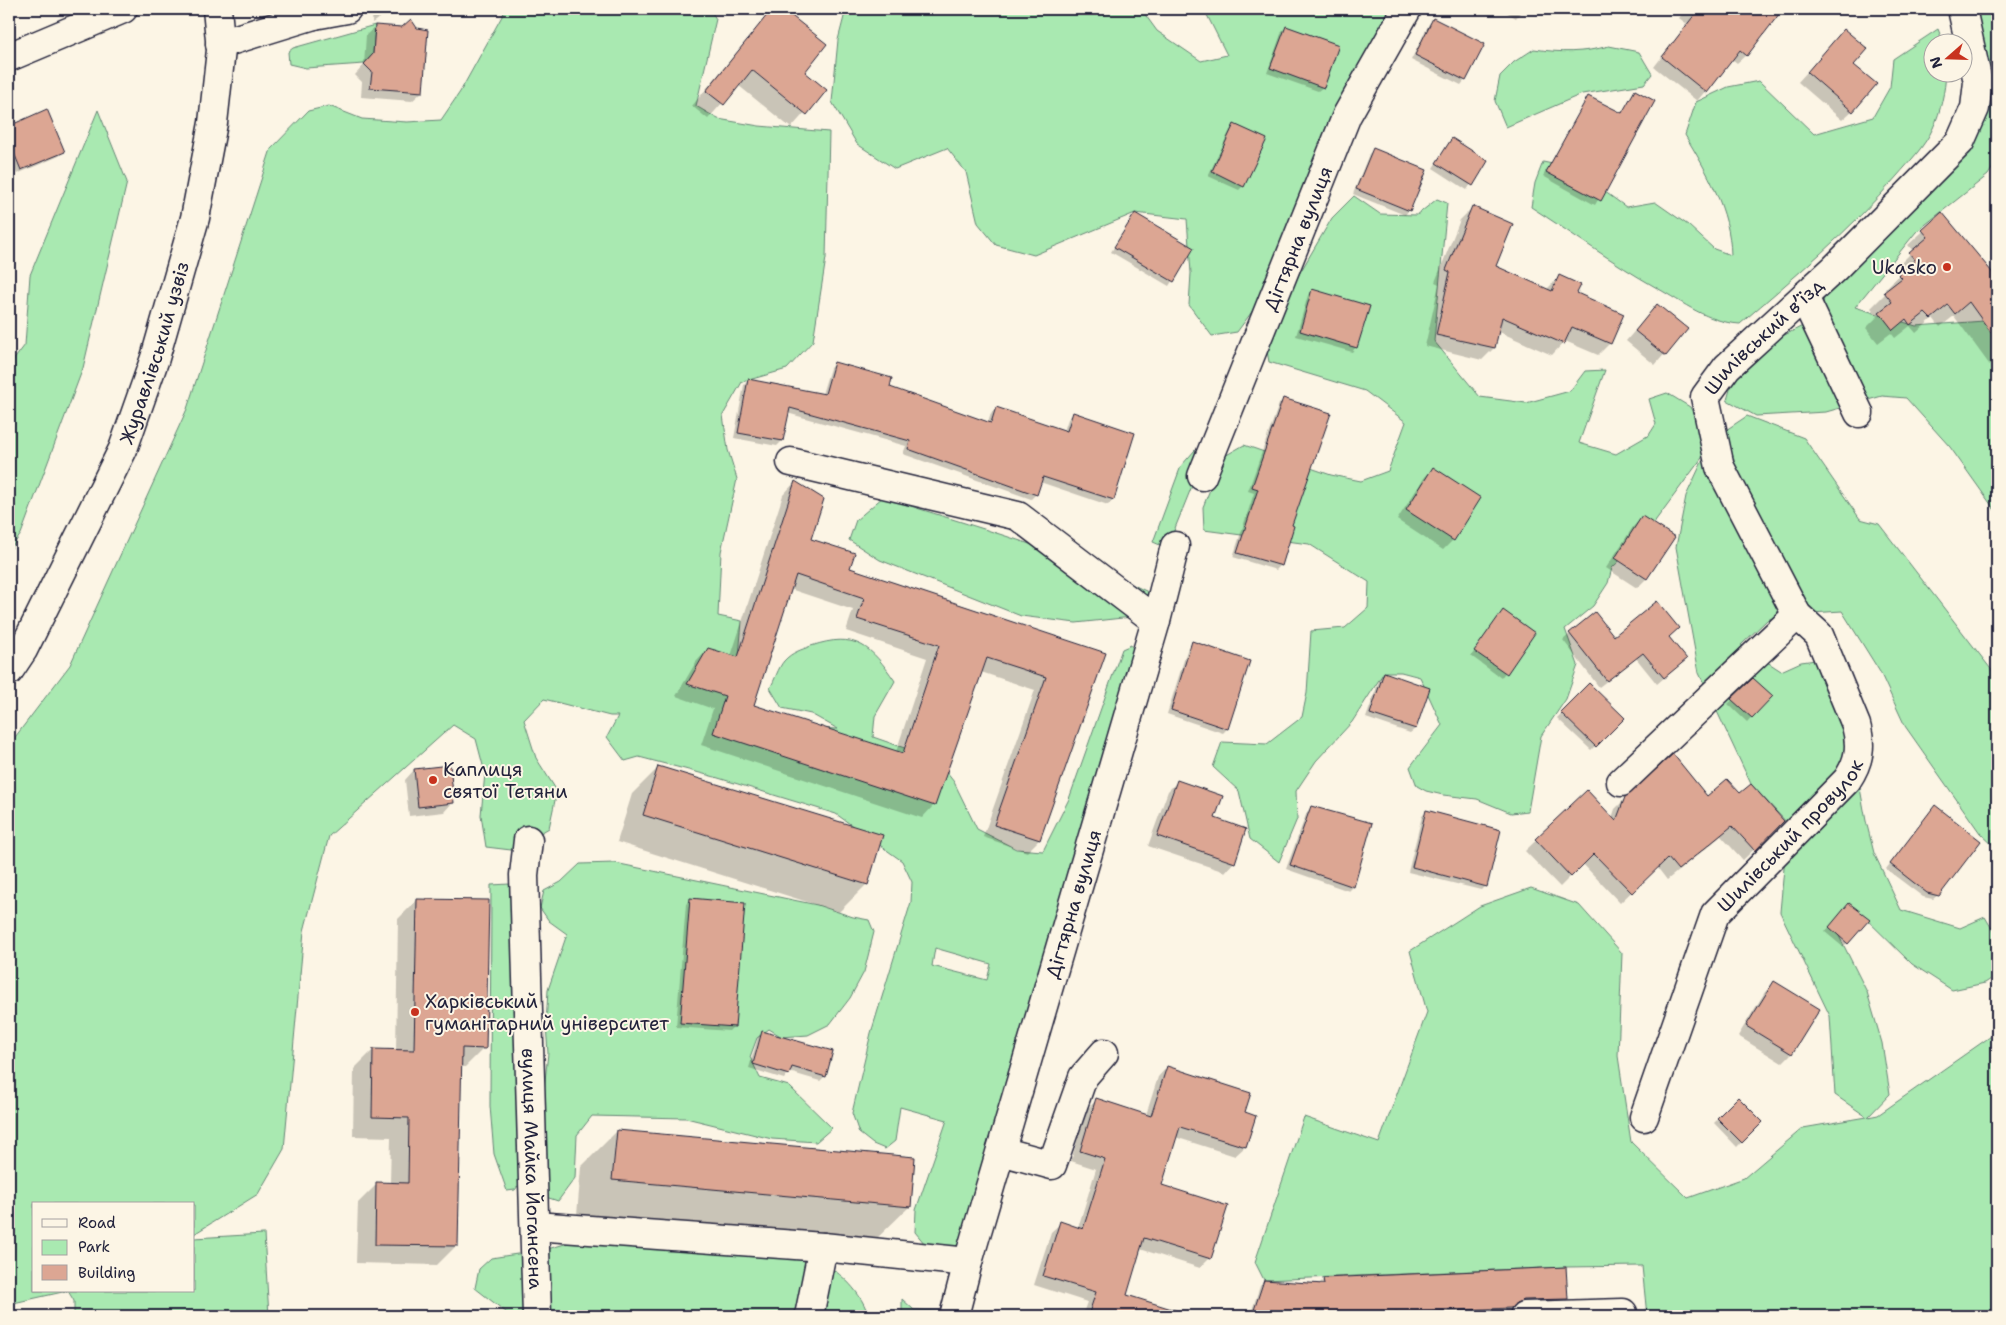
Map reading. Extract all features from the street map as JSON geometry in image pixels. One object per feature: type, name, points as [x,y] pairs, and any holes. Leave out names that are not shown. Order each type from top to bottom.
[{"type":"street","points":[[9,57],[123,9]]},
{"type":"street","name":"Журавлівський узвіз","points":[[9,672],[23,650],[123,449],[155,358],[195,218],[216,106],[220,44],[217,9]]},
{"type":"street","points":[[220,44],[318,12],[347,9]]},
{"type":"street","name":"Дігтярна вулиця","points":[[1202,476],[1347,115],[1407,9]]},
{"type":"street","name":"Шилівський в’їзд","points":[[1797,615],[1720,466],[1704,397],[1727,368],[1804,297],[1960,142],[1975,108],[1978,82],[1962,9]]},
{"type":"street","points":[[1804,297],[1859,413]]},
{"type":"street","points":[[791,462],[1018,516],[1156,621]]},
{"type":"street","name":"Дігтярна вулиця","points":[[954,1316],[1000,1151],[1156,621],[1175,546]]},
{"type":"street","points":[[1621,782],[1797,615]]},
{"type":"street","name":"Шилівський провулок","points":[[1644,1118],[1715,914],[1847,780],[1855,768],[1860,740],[1856,725],[1818,635],[1797,615]]},
{"type":"street","name":"вулиця Майка Йогансена","points":[[528,840],[524,875],[537,1316]]},
{"type":"street","points":[[1000,1151],[1052,1165],[1083,1077],[1104,1053]]},
{"type":"street","points":[[535,1226],[822,1247],[968,1262]]},
{"type":"street","points":[[809,1316],[822,1247]]},
{"type":"street","points":[[1524,1316],[1623,1313]]},
{"type":"green space","points":[[506,9],[710,9],[716,19],[696,106],[718,119],[759,126],[829,132],[826,258],[813,341],[787,369],[742,382],[723,415],[728,450],[737,479],[721,552],[718,616],[742,621],[736,693],[757,726],[838,729],[811,714],[782,708],[770,688],[782,664],[790,655],[811,646],[840,640],[851,641],[861,645],[878,659],[895,681],[875,716],[873,737],[936,759],[954,782],[977,829],[1016,849],[1043,851],[1069,799],[1122,649],[1131,645],[1138,660],[966,1237],[948,1253],[934,1255],[915,1232],[916,1210],[947,1120],[900,1107],[895,1141],[885,1149],[873,1144],[859,1133],[852,1113],[871,1033],[911,902],[912,882],[902,861],[836,814],[715,777],[639,757],[625,761],[607,737],[618,716],[610,716],[544,699],[524,720],[536,758],[557,791],[549,828],[511,850],[486,847],[481,815],[485,773],[476,739],[453,725],[329,836],[304,931],[284,1149],[258,1194],[195,1233],[195,1202],[32,1202],[32,1292],[63,1292],[9,1304],[9,745],[70,665],[187,409],[271,149],[308,111],[329,106],[362,119],[407,122],[441,120],[460,92]],"holes":[[[935,948],[991,964],[987,980],[932,966]]]},
{"type":"green space","points":[[846,9],[1141,9],[1157,31],[1201,61],[1227,55],[1207,15],[1208,9],[1389,9],[1361,71],[1325,130],[1262,298],[1237,332],[1212,336],[1189,305],[1191,273],[1187,219],[1135,213],[1034,255],[996,245],[978,223],[966,172],[947,148],[895,169],[857,144],[832,102],[838,40]]},
{"type":"green space","points":[[1965,9],[1997,9],[1997,161],[1988,175],[1916,232],[1855,307],[1916,326],[1984,321],[1997,328],[1997,513],[1950,447],[1906,398],[1882,396],[1826,412],[1756,416],[1727,400],[1735,372],[1754,350],[1821,317],[1825,291],[1979,113],[1974,76],[1974,32],[1968,32]]},
{"type":"green space","points":[[375,25],[373,54],[364,64],[306,68],[289,64],[288,52],[293,48]]},
{"type":"green space","points":[[1924,38],[1924,82],[1945,82],[1938,115],[1926,141],[1907,165],[1860,216],[1740,324],[1717,320],[1686,305],[1625,269],[1531,207],[1535,183],[1543,162],[1572,168],[1626,207],[1655,202],[1688,225],[1714,249],[1731,255],[1730,238],[1722,207],[1709,177],[1685,135],[1696,102],[1728,87],[1759,81],[1814,134],[1873,117],[1890,87],[1893,59]]},
{"type":"green space","points":[[1609,46],[1639,52],[1652,74],[1644,84],[1582,94],[1506,127],[1495,101],[1500,76],[1514,62],[1534,49],[1572,52]]},
{"type":"green space","points":[[98,110],[127,182],[83,368],[21,534],[9,551],[9,366],[25,345],[30,275]]},
{"type":"green space","points":[[1354,196],[1380,214],[1417,215],[1437,199],[1447,203],[1434,341],[1480,397],[1526,403],[1570,391],[1585,371],[1605,370],[1579,443],[1616,454],[1649,435],[1656,424],[1649,399],[1667,393],[1690,407],[1710,447],[1714,438],[1747,416],[1804,438],[1860,519],[1879,524],[1997,677],[1997,849],[1980,833],[1905,726],[1880,672],[1842,611],[1781,615],[1767,620],[1741,645],[1781,671],[1801,662],[1816,660],[1852,744],[1866,821],[1874,853],[1901,910],[1960,928],[1985,917],[1997,937],[1997,975],[1985,983],[1952,990],[1912,964],[1854,907],[1839,936],[1867,992],[1882,1043],[1890,1094],[1868,1117],[1878,1115],[1997,1032],[1997,1316],[1647,1316],[1642,1266],[1566,1267],[1264,1280],[1255,1262],[1304,1117],[1379,1143],[1427,1012],[1410,951],[1480,906],[1531,888],[1579,905],[1622,953],[1618,1056],[1631,1142],[1688,1198],[1744,1178],[1803,1128],[1867,1117],[1835,1095],[1830,1016],[1780,912],[1788,824],[1751,784],[1699,673],[1676,547],[1686,496],[1707,451],[1641,540],[1612,568],[1608,583],[1593,606],[1565,629],[1578,665],[1566,699],[1541,736],[1528,811],[1511,813],[1477,799],[1443,795],[1426,791],[1417,786],[1410,767],[1442,725],[1420,677],[1401,672],[1384,672],[1352,722],[1316,761],[1296,791],[1297,819],[1279,862],[1250,839],[1239,791],[1213,767],[1222,742],[1267,744],[1302,717],[1307,693],[1311,631],[1345,628],[1368,608],[1369,582],[1309,544],[1204,530],[1203,507],[1223,457],[1244,445],[1331,475],[1361,481],[1388,471],[1406,422],[1365,391],[1269,362],[1264,334],[1332,218]]},
{"type":"green space","points":[[1195,450],[1198,471],[1167,548],[1153,542],[1181,466]]},
{"type":"green space","points":[[883,497],[1051,551],[1116,577],[1148,592],[1148,608],[1132,617],[1076,623],[1021,616],[880,560],[849,540],[856,520]]},
{"type":"green space","points":[[615,863],[817,905],[853,917],[869,920],[874,932],[864,972],[850,998],[830,1024],[808,1035],[782,1037],[769,1029],[757,1038],[750,1057],[760,1078],[789,1086],[832,1128],[816,1142],[772,1139],[686,1118],[592,1116],[577,1135],[575,1178],[558,1201],[543,1196],[537,1154],[548,1053],[546,1025],[548,990],[567,934],[549,921],[540,908],[544,891],[561,882],[580,864]]},
{"type":"green space","points":[[510,884],[517,901],[521,1182],[515,1190],[507,1191],[494,1154],[490,1106],[491,885]]},
{"type":"green space","points":[[264,1234],[269,1316],[74,1316],[74,1301],[69,1292],[195,1292],[195,1238]]},
{"type":"green space","points":[[586,1238],[811,1255],[836,1271],[850,1284],[866,1309],[860,1316],[511,1316],[475,1288],[479,1269],[491,1258],[544,1250]]},
{"type":"green space","points":[[902,1299],[914,1310],[938,1311],[937,1316],[902,1316]]},
{"type":"building","points":[[772,9],[783,9],[827,44],[805,72],[827,90],[807,115],[752,70],[724,105],[706,91]]},
{"type":"building","points":[[1699,9],[1783,9],[1747,56],[1740,50],[1707,93],[1662,57]]},
{"type":"building","points":[[1433,18],[1485,44],[1466,81],[1415,55]]},
{"type":"building","points":[[411,19],[417,28],[428,30],[423,92],[370,88],[372,72],[364,64],[373,54],[375,25],[402,27]]},
{"type":"building","points":[[1286,26],[1339,45],[1324,88],[1270,68]]},
{"type":"building","points":[[1844,29],[1868,49],[1854,65],[1877,84],[1853,112],[1807,72]]},
{"type":"building","points":[[1635,90],[1655,101],[1601,201],[1546,172],[1588,96],[1622,113]]},
{"type":"building","points":[[47,109],[65,152],[21,170],[9,141],[9,126]]},
{"type":"building","points":[[1234,124],[1267,139],[1244,187],[1212,171]]},
{"type":"building","points":[[1452,138],[1488,161],[1473,186],[1436,163]]},
{"type":"building","points":[[1373,148],[1427,170],[1410,211],[1356,189]]},
{"type":"building","points":[[1472,206],[1513,224],[1496,266],[1552,291],[1559,275],[1581,285],[1577,293],[1624,314],[1611,344],[1572,327],[1564,344],[1502,317],[1495,348],[1436,335],[1450,272],[1446,270]]},
{"type":"building","name":"Ukasko","points":[[1942,212],[1997,278],[1997,341],[1969,302],[1955,314],[1948,305],[1931,319],[1925,313],[1910,325],[1906,319],[1893,330],[1879,312],[1892,302],[1884,292],[1902,278],[1898,274],[1915,260],[1909,253],[1928,237],[1922,230]]},
{"type":"building","points":[[1135,213],[1194,248],[1174,282],[1114,247]]},
{"type":"building","points":[[1312,289],[1370,306],[1357,348],[1300,331]]},
{"type":"building","points":[[1657,304],[1688,329],[1666,356],[1635,331]]},
{"type":"building","points":[[834,362],[892,378],[890,387],[991,423],[996,407],[1067,431],[1073,412],[1135,433],[1114,500],[1043,477],[1037,495],[908,449],[910,441],[790,408],[783,441],[738,433],[748,379],[825,394]]},
{"type":"building","points":[[1283,398],[1331,413],[1292,525],[1294,526],[1282,566],[1237,553],[1258,489],[1252,487]]},
{"type":"building","points":[[1433,467],[1481,498],[1454,541],[1406,510]]},
{"type":"building","points":[[795,481],[824,499],[811,539],[855,553],[850,568],[1106,653],[1040,840],[994,825],[1046,677],[987,658],[935,806],[713,733],[725,696],[687,684],[708,648],[738,657]],"holes":[[[796,575],[864,598],[857,619],[939,645],[903,753],[754,705]]]},
{"type":"building","points":[[1642,516],[1675,537],[1647,579],[1615,558]]},
{"type":"building","points":[[1657,601],[1679,628],[1669,637],[1687,659],[1664,678],[1643,653],[1607,681],[1569,633],[1595,612],[1614,636]]},
{"type":"building","points":[[1503,610],[1535,633],[1507,674],[1474,651]]},
{"type":"building","points":[[1192,641],[1250,661],[1228,729],[1171,710]]},
{"type":"building","points":[[1384,672],[1430,688],[1416,729],[1370,714]]},
{"type":"building","points":[[1753,678],[1773,696],[1752,718],[1731,699]]},
{"type":"building","points":[[1589,683],[1625,718],[1596,747],[1560,712]]},
{"type":"building","points":[[1673,754],[1707,796],[1727,779],[1740,793],[1751,784],[1784,821],[1755,851],[1732,826],[1678,870],[1668,858],[1632,893],[1594,854],[1571,877],[1535,839],[1587,790],[1616,821],[1625,797]]},
{"type":"building","name":"Каплиця святої Тетяни","points":[[450,765],[454,803],[418,807],[414,769]]},
{"type":"building","points":[[658,766],[883,835],[868,885],[643,815]]},
{"type":"building","points":[[1177,780],[1223,796],[1215,818],[1246,829],[1235,863],[1157,836]]},
{"type":"building","points":[[1935,805],[1981,841],[1939,896],[1927,893],[1890,864]]},
{"type":"building","points":[[1311,806],[1372,823],[1354,887],[1290,865]]},
{"type":"building","points":[[1426,810],[1501,830],[1487,887],[1412,867]]},
{"type":"building","points":[[690,898],[745,903],[735,1027],[680,1023]]},
{"type":"building","points":[[417,899],[489,900],[486,1049],[462,1048],[458,1246],[375,1245],[376,1182],[408,1183],[409,1118],[372,1117],[373,1049],[414,1050]]},
{"type":"building","points":[[1849,903],[1870,919],[1848,944],[1829,927]]},
{"type":"building","points":[[1774,981],[1820,1009],[1792,1054],[1746,1026]]},
{"type":"building","points":[[762,1031],[833,1051],[826,1077],[792,1067],[789,1075],[753,1064]]},
{"type":"building","points":[[1167,1066],[1251,1093],[1245,1112],[1256,1116],[1246,1147],[1180,1127],[1162,1185],[1228,1206],[1211,1259],[1144,1238],[1127,1295],[1178,1311],[1177,1316],[1088,1316],[1096,1292],[1043,1276],[1060,1221],[1083,1229],[1105,1159],[1080,1151],[1096,1098],[1151,1116]]},
{"type":"building","points":[[1738,1097],[1763,1122],[1742,1143],[1717,1118]]},
{"type":"building","points":[[617,1130],[915,1157],[911,1207],[612,1180]]},
{"type":"building","points":[[1566,1267],[1568,1299],[1524,1300],[1516,1303],[1511,1308],[1325,1316],[1252,1316],[1264,1280],[1324,1284],[1323,1278]]},
{"type":"place","name":"Ukasko","points":[[1947,267]]},
{"type":"place","name":"Каплиця святої Тетяни","points":[[433,780]]},
{"type":"place","name":"Харківський гуманітарний університет","points":[[415,1012]]}]
